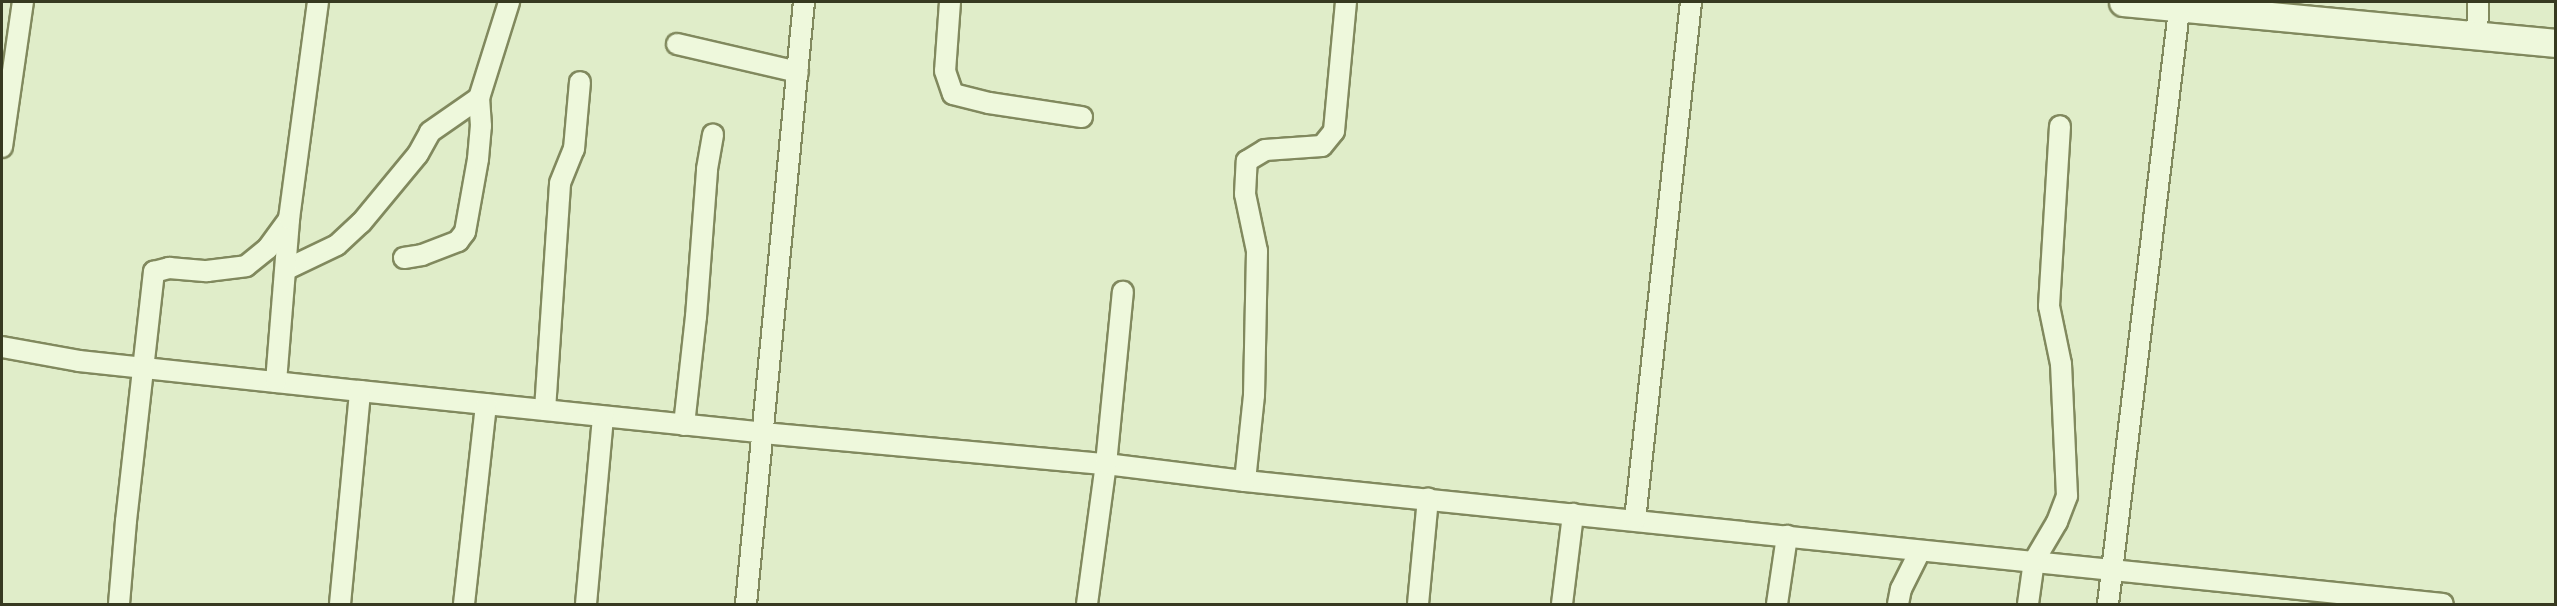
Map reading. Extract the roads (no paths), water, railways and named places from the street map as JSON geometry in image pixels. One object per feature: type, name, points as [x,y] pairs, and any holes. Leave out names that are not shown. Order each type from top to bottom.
[{"type":"street","points":[[2,147],[23,2]]},
{"type":"street","points":[[276,382],[287,269],[289,219],[318,2]]},
{"type":"street","points":[[404,258],[422,255],[458,241],[465,232],[478,159],[481,126],[479,98],[509,2]]},
{"type":"street","points":[[746,604],[804,2]]},
{"type":"street","points":[[950,2],[945,71],[953,94],[989,103],[1082,117]]},
{"type":"street","points":[[1245,481],[1254,395],[1257,251],[1252,216],[1245,194],[1247,161],[1265,150],[1322,146],[1334,131],[1346,2]]},
{"type":"street","points":[[1635,520],[1691,2]]},
{"type":"street","points":[[2123,2],[2180,5],[2556,43]]},
{"type":"street","points":[[2477,36],[2478,2]]},
{"type":"street","points":[[2108,604],[2180,5]]},
{"type":"street","points":[[677,44],[798,72]]},
{"type":"street","points":[[545,410],[560,183],[574,149],[580,82]]},
{"type":"street","points":[[287,269],[337,245],[361,223],[418,154],[430,132],[479,98]]},
{"type":"street","points":[[2028,604],[2034,561],[2057,522],[2067,496],[2061,364],[2049,306],[2060,126]]},
{"type":"street","points":[[684,425],[696,317],[707,169],[713,135]]},
{"type":"street","points":[[119,604],[154,272],[169,268],[207,271],[246,266],[268,248],[289,219]]},
{"type":"street","points":[[1087,604],[1106,464],[1123,292]]},
{"type":"street","points":[[2,347],[79,361],[603,417],[1106,464],[1245,481],[2443,604]]},
{"type":"street","points":[[340,604],[360,391]]},
{"type":"street","points":[[464,604],[486,404]]},
{"type":"street","points":[[586,604],[603,417]]},
{"type":"street","points":[[1418,604],[1428,498]]},
{"type":"street","points":[[1562,604],[1573,514]]},
{"type":"street","points":[[1778,604],[1787,536]]},
{"type":"street","points":[[1898,604],[1901,589],[1920,550]]}]
